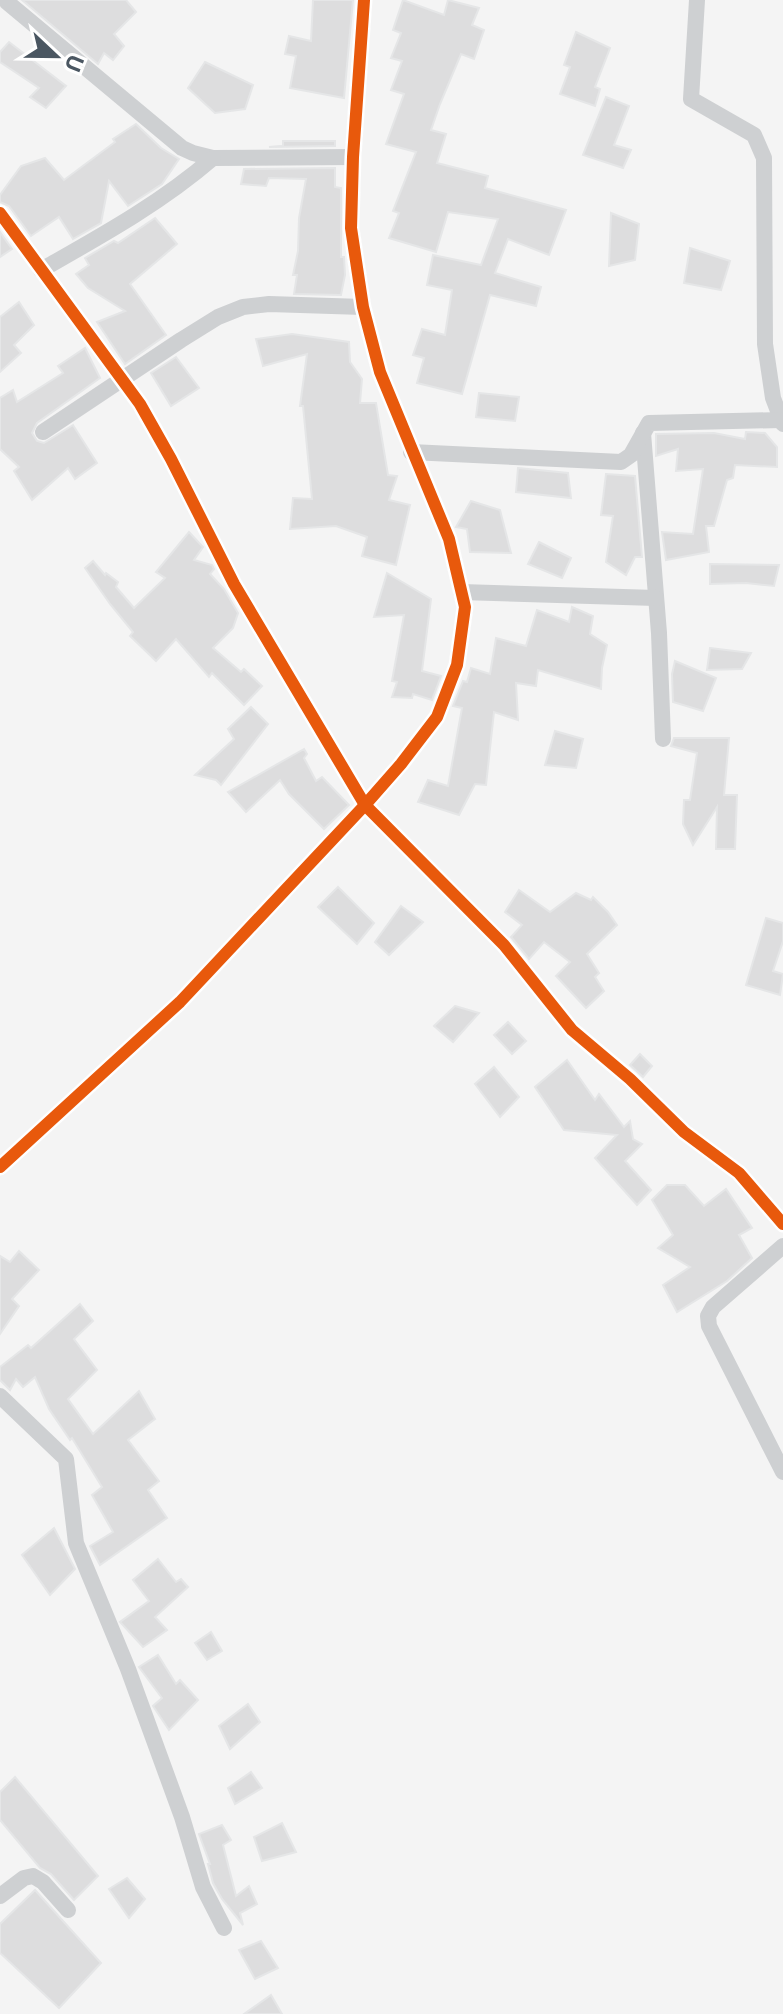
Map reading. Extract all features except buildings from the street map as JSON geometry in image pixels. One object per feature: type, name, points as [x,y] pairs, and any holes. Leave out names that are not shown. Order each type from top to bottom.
[{"type":"street","points":[[0,1167],[180,1002],[365,805],[437,717],[457,665],[465,607],[449,539],[380,372],[363,307],[351,228],[364,0]]},
{"type":"street","points":[[411,452],[621,462],[631,455],[649,423],[782,422],[773,398],[765,344],[764,158],[754,135],[691,99],[697,0]]},
{"type":"street","points":[[5,5],[182,148],[193,153],[213,158],[353,157]]},
{"type":"street","points":[[41,270],[155,203],[213,158]]},
{"type":"street","points":[[0,213],[140,404],[234,584],[365,805],[504,945],[572,1030],[630,1079],[684,1132],[739,1173],[783,1224]]},
{"type":"street","points":[[43,432],[218,317],[243,307],[269,304],[363,307]]},
{"type":"street","points":[[643,431],[663,739]]},
{"type":"street","points":[[461,592],[656,598]]},
{"type":"street","points":[[783,1246],[713,1307],[708,1316],[709,1326],[783,1472]]},
{"type":"street","points":[[0,1396],[66,1459],[76,1543],[128,1669],[182,1817],[203,1887],[224,1928]]},
{"type":"street","points":[[0,1896],[24,1878],[33,1876],[43,1882],[68,1910]]},
{"type":"cycle path","points":[[0,1167],[180,1002],[365,805],[437,717],[457,665],[465,607],[449,539],[380,372],[363,307],[351,228],[364,0]]},
{"type":"cycle path","points":[[0,213],[140,404],[234,584],[365,805],[504,945],[572,1030],[630,1079],[684,1132],[739,1173],[783,1224]]}]
